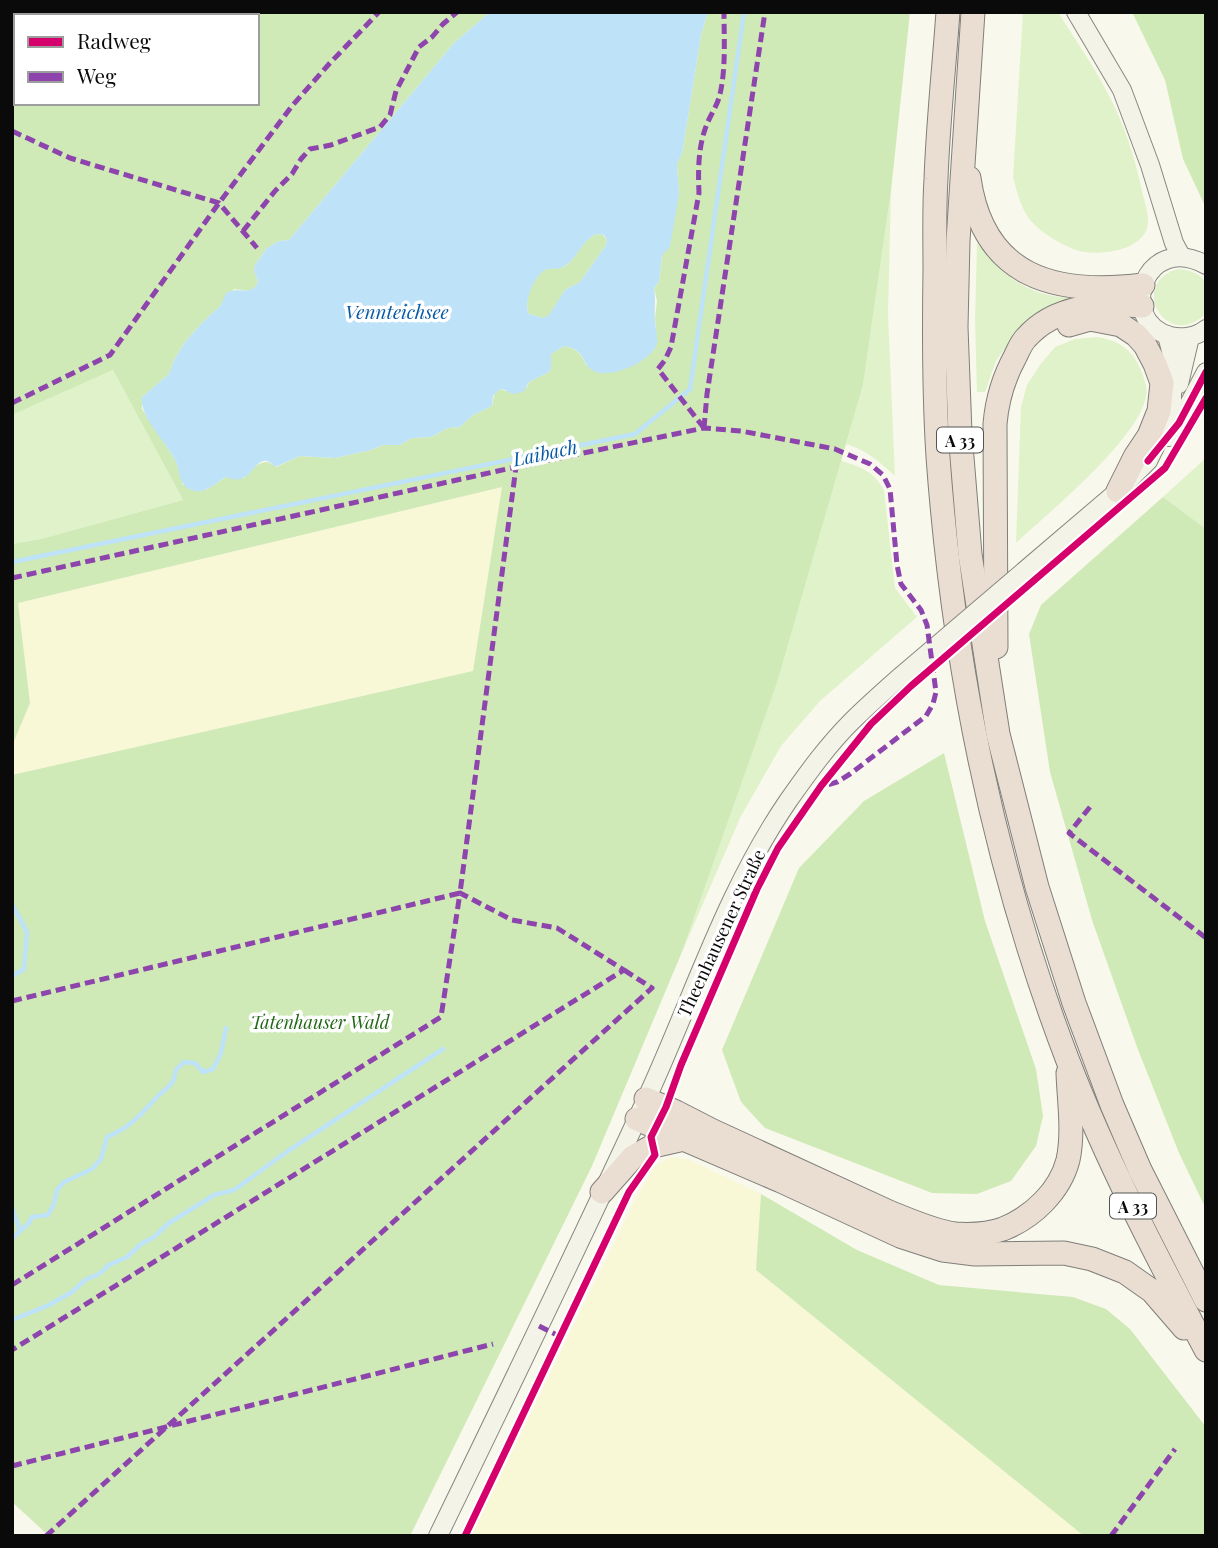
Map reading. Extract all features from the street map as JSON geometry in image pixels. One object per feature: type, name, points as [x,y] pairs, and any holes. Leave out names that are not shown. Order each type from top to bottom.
[{"type":"highway","name":"A 33","points":[[948,12],[936,180],[934,343],[938,456],[954,617],[971,716],[999,842],[1027,939],[1068,1060],[1102,1142],[1206,1352]]},
{"type":"highway","name":"A 33","points":[[973,12],[958,241],[960,433],[970,555],[998,734],[1037,887],[1074,1003],[1111,1105],[1140,1170],[1206,1300]]},
{"type":"highway","points":[[964,144],[970,189],[980,222],[995,247],[1017,268],[1035,278],[1055,283],[1120,288],[1142,295]]},
{"type":"highway","points":[[998,734],[995,424],[1002,383],[1025,339],[1039,326],[1075,309],[1118,304],[1142,295]]},
{"type":"highway","points":[[1012,363],[1035,343],[1060,327],[1090,319],[1121,325],[1145,345],[1162,383],[1159,411],[1149,436],[1118,491]]},
{"type":"highway","points":[[642,1109],[676,1112],[917,1223],[954,1234],[982,1234],[1003,1229],[1022,1219],[1040,1205],[1057,1186],[1068,1160],[1071,1135],[1068,1060]]},
{"type":"highway","points":[[642,1109],[684,1139],[900,1236],[943,1250],[975,1254],[1064,1253],[1092,1259],[1125,1272],[1152,1291],[1206,1352]]},
{"type":"highway","points":[[602,1192],[633,1157],[653,1146],[684,1139]]},
{"type":"main road","points":[[1076,12],[1122,90],[1181,257]]},
{"type":"main road","points":[[1150,165],[1163,244],[1162,261]]},
{"type":"main road","points":[[1198,333],[1178,337],[1167,335],[1155,328],[1147,318],[1142,295],[1150,271],[1162,261],[1181,257],[1194,258],[1206,265]]},
{"type":"main road","name":"Theenhausener Straße","points":[[438,1536],[642,1109],[729,908],[787,802],[850,723],[901,676],[1118,491],[1148,461],[1169,418],[1198,333]]},
{"type":"main road","name":"Theenhausener Straße","points":[[1167,335],[1172,355],[1172,404]]},
{"type":"main road","points":[[1148,461],[1180,423],[1206,372]]},
{"type":"green space","name":"Tatenhauser Wald","points":[[12,12],[490,12],[454,43],[289,240],[279,241],[267,248],[255,265],[258,281],[255,288],[234,289],[185,342],[169,374],[142,397],[142,409],[176,461],[183,485],[206,490],[226,477],[244,478],[263,462],[276,467],[300,456],[335,458],[383,445],[400,445],[412,438],[431,437],[448,428],[460,427],[473,415],[492,406],[494,395],[500,389],[506,391],[527,387],[529,382],[549,372],[551,354],[564,346],[578,352],[587,366],[657,343],[657,301],[654,288],[659,282],[662,255],[679,194],[677,164],[682,154],[701,35],[708,12],[910,12],[891,191],[863,385],[777,683],[682,952],[592,1166],[410,1536],[49,1536],[12,1502],[12,775],[473,671],[502,487],[18,603],[30,703],[12,746],[12,544],[41,539],[183,500],[113,370],[12,415]]},
{"type":"green space","points":[[1023,12],[1058,12],[1095,70],[1118,114],[1132,152],[1148,215],[1145,232],[1130,246],[1096,253],[1076,250],[1041,230],[1031,221],[1022,206],[1013,177]]},
{"type":"green space","points":[[1132,12],[1206,12],[1206,208],[1183,159],[1165,80]]},
{"type":"green space","points":[[891,191],[888,313],[895,476],[872,457],[846,444],[863,385]]},
{"type":"green space","points":[[597,234],[603,235],[607,240],[606,245],[580,282],[565,290],[549,316],[543,318],[529,314],[528,297],[541,273],[566,265],[585,242]]},
{"type":"green space","points":[[977,242],[993,262],[1024,286],[1062,297],[1089,296],[1019,333],[996,361],[985,392],[977,392]]},
{"type":"green space","points":[[1178,269],[1194,273],[1206,283],[1205,314],[1191,324],[1178,325],[1166,320],[1158,311],[1154,299],[1155,287],[1163,277]]},
{"type":"green space","points":[[1097,337],[1122,346],[1135,359],[1146,388],[1140,413],[1127,433],[1091,474],[1016,543],[1021,407],[1027,385],[1055,347],[1075,339]]},
{"type":"green space","points":[[113,370],[183,500],[41,539],[12,544],[12,415]]},
{"type":"green space","points":[[1206,458],[1206,529],[1163,497]]},
{"type":"green space","points":[[841,461],[866,471],[876,478],[884,490],[895,588],[917,617],[820,701],[781,746],[741,816],[682,952],[777,683]]},
{"type":"green space","points":[[502,487],[473,671],[12,775],[12,746],[30,703],[18,603]]},
{"type":"green space","points":[[1163,497],[1206,529],[1206,1209],[1179,1153],[1137,1047],[1092,920],[1050,772],[1029,634],[1041,605]]},
{"type":"green space","points":[[944,753],[985,921],[1036,1069],[1043,1116],[1036,1146],[1011,1181],[977,1194],[932,1193],[765,1128],[741,1102],[722,1050],[799,868],[864,801]]},
{"type":"green space","points":[[670,1157],[688,1159],[761,1194],[756,1270],[1084,1536],[471,1536],[636,1198],[655,1166]]},
{"type":"green space","points":[[761,1194],[857,1250],[939,1285],[1073,1297],[1106,1309],[1130,1329],[1206,1427],[1206,1536],[1084,1536],[756,1270]]},
{"type":"water","name":"Vennteichsee","points":[[490,12],[708,12],[701,35],[682,154],[677,164],[679,194],[670,247],[662,255],[659,282],[654,288],[657,343],[654,350],[640,362],[612,373],[603,373],[591,369],[577,351],[564,346],[551,354],[549,372],[529,382],[524,391],[512,394],[500,389],[493,396],[492,406],[473,415],[460,427],[448,428],[431,437],[412,438],[400,445],[383,445],[335,458],[300,456],[275,467],[265,461],[241,479],[226,477],[201,491],[188,488],[181,480],[173,456],[145,414],[142,397],[169,374],[185,342],[221,305],[226,293],[250,290],[256,286],[258,281],[255,265],[267,248],[279,241],[289,240],[454,43]],"holes":[[[597,234],[604,235],[606,245],[580,282],[565,290],[549,315],[543,318],[529,314],[527,303],[541,273],[563,267],[592,237]]]},
{"type":"waterway","name":"Laibach","points":[[12,562],[635,434],[690,389],[744,12]]},
{"type":"waterway","points":[[12,904],[27,932],[24,969],[12,976]]},
{"type":"waterway","points":[[20,1231],[32,1217],[48,1215],[57,1190],[64,1182],[92,1169],[101,1159],[107,1137],[123,1129],[141,1114],[170,1085],[176,1070],[184,1062],[195,1063],[203,1072],[213,1069],[221,1053],[226,1028]]},
{"type":"waterway","points":[[12,1320],[72,1292],[85,1280],[127,1257],[169,1223],[214,1195],[234,1190],[288,1151],[443,1049]]},
{"type":"waterway","points":[[12,1207],[20,1231],[12,1239]]},
{"type":"marked path","points":[[12,403],[110,355],[292,106],[379,12]]},
{"type":"marked path","points":[[243,231],[310,149],[331,145],[380,127],[390,115],[396,91],[419,47],[457,12]]},
{"type":"marked path","points":[[704,428],[658,369],[671,347],[699,193],[700,149],[722,84],[724,12]]},
{"type":"marked path","points":[[704,428],[765,12]]},
{"type":"marked path","points":[[12,131],[70,158],[219,203],[257,248]]},
{"type":"marked path","points":[[12,578],[704,428],[741,431],[835,449],[870,464],[883,475],[890,489],[901,584],[921,610],[927,625],[936,692],[926,716],[850,774],[824,786]]},
{"type":"marked path","points":[[12,1001],[460,893],[516,467]]},
{"type":"marked path","points":[[1090,807],[1069,833],[1206,938]]},
{"type":"marked path","points":[[12,1285],[441,1017],[460,893],[512,920],[557,928],[624,970],[12,1350]]},
{"type":"marked path","points":[[46,1536],[652,988],[624,970]]},
{"type":"marked path","points":[[539,1326],[561,1337]]},
{"type":"marked path","points":[[12,1466],[493,1344]]},
{"type":"marked path","points":[[1111,1536],[1175,1449]]},
{"type":"cycle path","points":[[1148,461],[1179,423],[1206,372]]},
{"type":"cycle path","points":[[465,1536],[629,1192],[655,1155],[651,1137],[757,889],[778,848],[821,786],[871,724],[911,686],[1165,468],[1206,398]]}]
